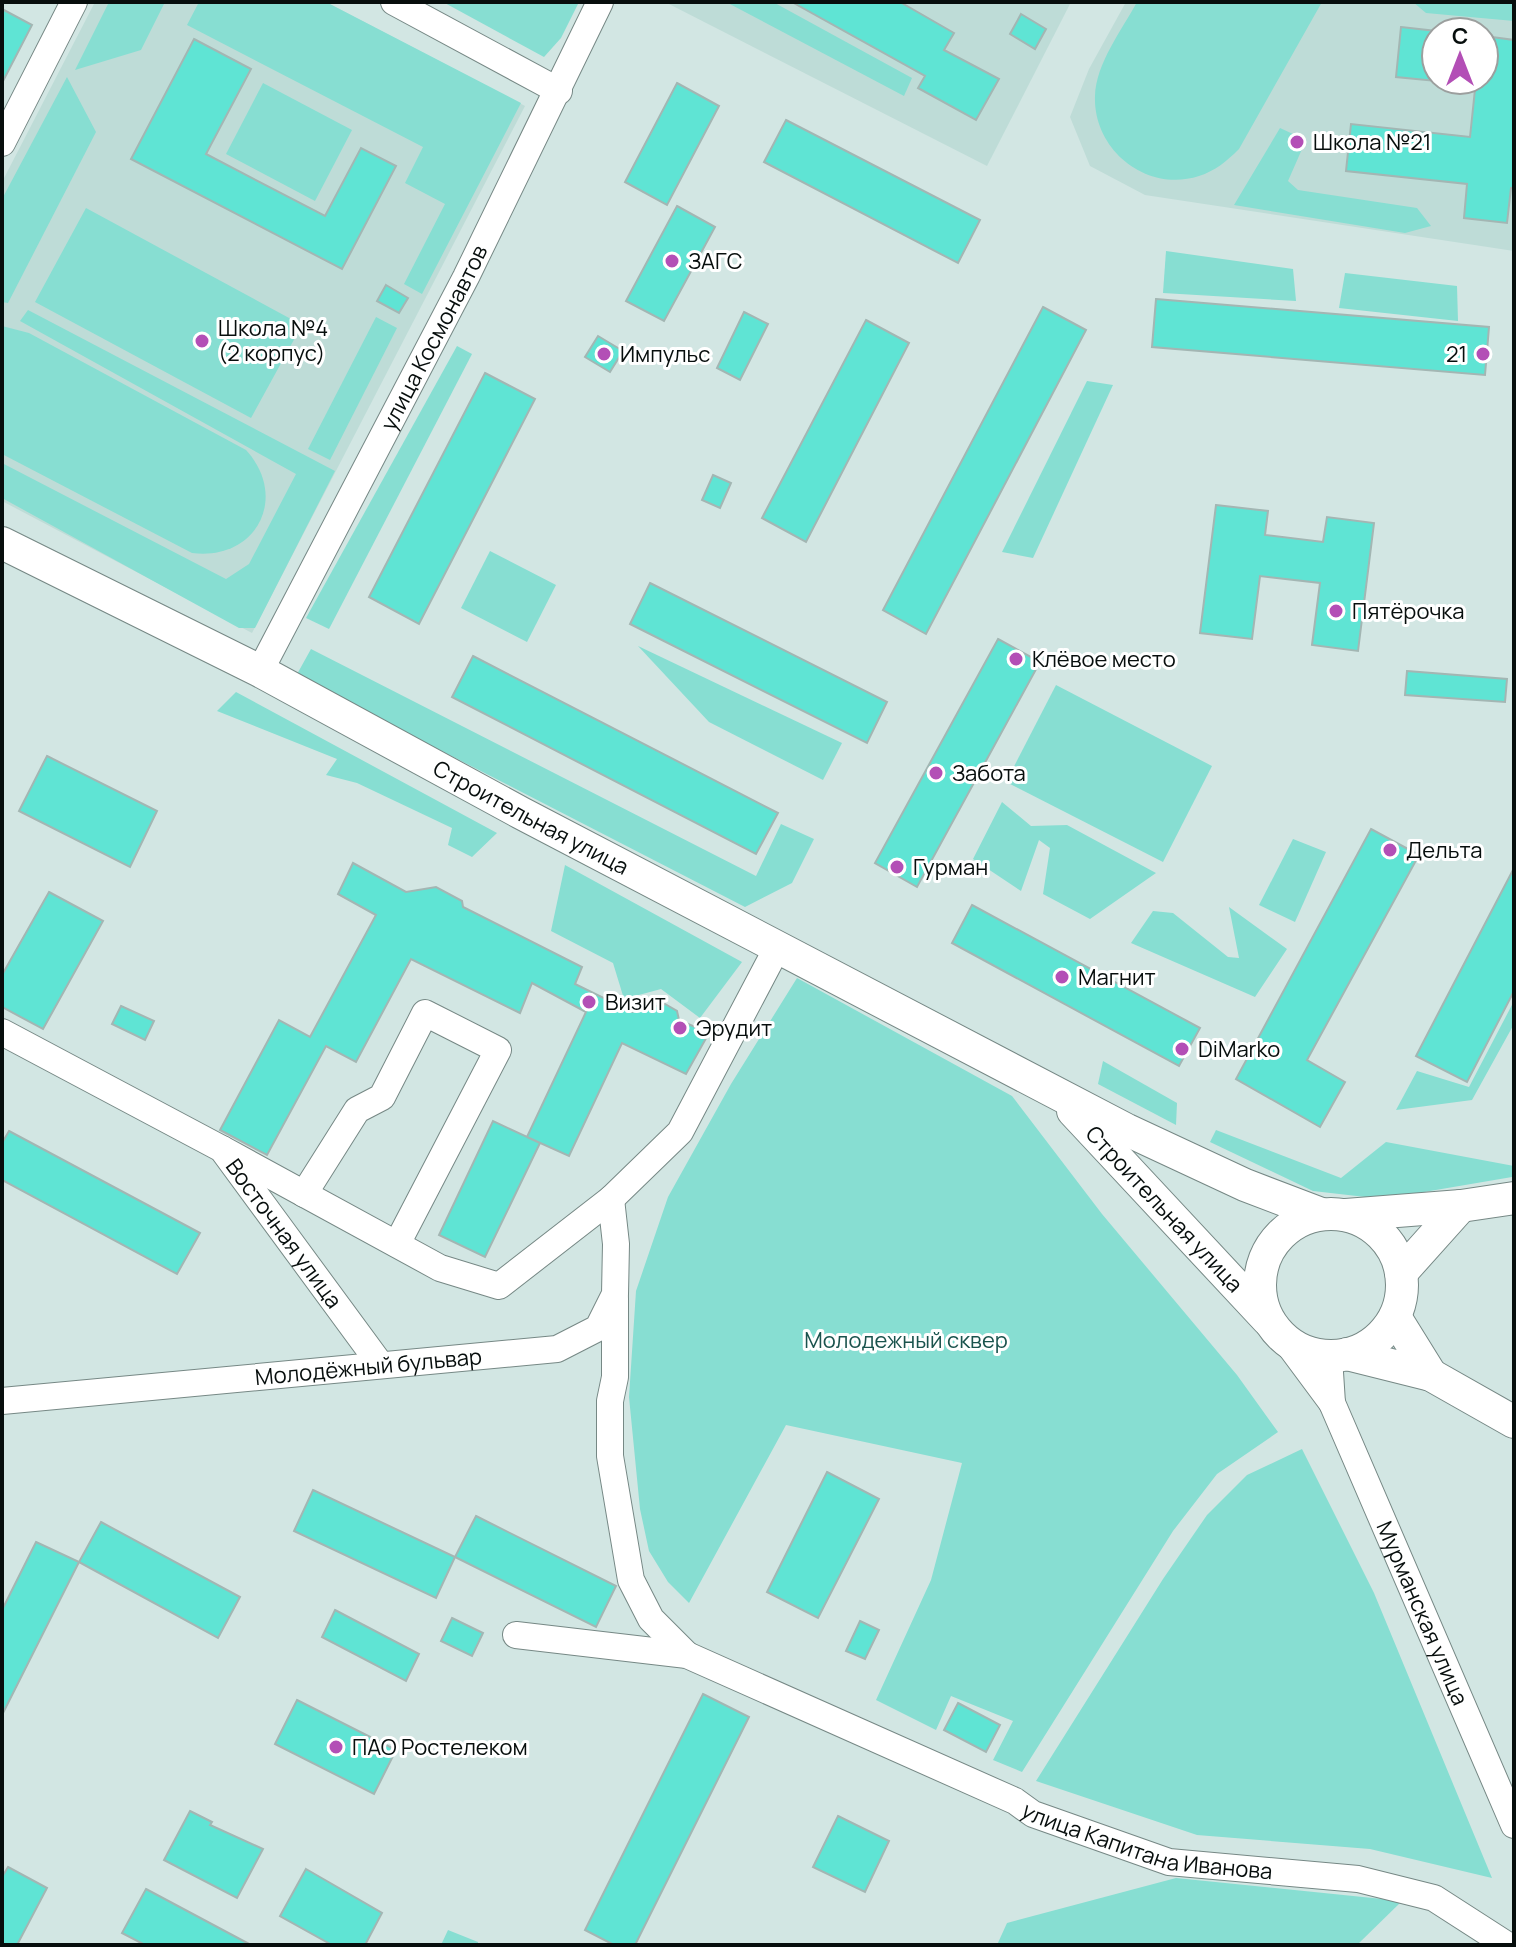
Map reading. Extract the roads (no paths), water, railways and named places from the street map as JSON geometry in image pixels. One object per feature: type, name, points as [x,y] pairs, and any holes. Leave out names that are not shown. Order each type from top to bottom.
[{"type":"street","points":[[2,143],[74,2]]},
{"type":"street","points":[[394,2],[559,91]]},
{"type":"street","name":"улица Космонавтов","points":[[260,671],[466,277],[600,2]]},
{"type":"street","name":"Строительная улица","points":[[2,543],[260,671],[521,813],[1057,1094],[1231,1179],[1334,1215],[1461,1206],[1514,1198]]},
{"type":"street","points":[[222,1149],[440,1268],[499,1286],[611,1199],[680,1132],[778,946]]},
{"type":"street","points":[[304,1194],[357,1110],[382,1097],[425,1013],[498,1050],[397,1244]]},
{"type":"street","name":"Восточная улица","points":[[2,1032],[222,1149],[380,1364]]},
{"type":"street","name":"Строительная улица","points":[[1057,1094],[1279,1332]]},
{"type":"street","name":"Молодёжный бульвар","points":[[2,1401],[557,1349],[598,1328],[615,1294],[616,1244],[611,1199]]},
{"type":"street","points":[[1401,1273],[1461,1206]]},
{"type":"street","points":[[1332,1403],[1264,1309],[1260,1284],[1267,1254],[1277,1239],[1296,1223],[1334,1215],[1380,1233],[1393,1251],[1401,1273],[1402,1293],[1395,1317],[1377,1340],[1338,1355]]},
{"type":"street","points":[[615,1294],[615,1377],[610,1401],[610,1456],[631,1580],[651,1619],[687,1655]]},
{"type":"street","points":[[1395,1317],[1431,1375]]},
{"type":"street","points":[[1279,1332],[1304,1351],[1431,1375],[1514,1422]]},
{"type":"street","points":[[1332,1403],[1338,1355]]},
{"type":"street","name":"Мурманская улица","points":[[1332,1403],[1514,1825]]},
{"type":"street","points":[[516,1635],[687,1655]]},
{"type":"street","name":"улица Капитана Иванова","points":[[687,1655],[1015,1801],[1033,1814],[1169,1862],[1358,1879],[1434,1898],[1507,1945]]},
{"type":"place","name":"Школа №21","points":[[1297,142]]},
{"type":"place","name":"ЗАГС","points":[[672,261]]},
{"type":"place","name":"Школа №4 (2 корпус)","points":[[202,341]]},
{"type":"place","name":"Импульс","points":[[604,354]]},
{"type":"place","name":"21","points":[[1483,354]]},
{"type":"place","name":"Пятёрочка","points":[[1336,611]]},
{"type":"place","name":"Клёвое место","points":[[1016,659]]},
{"type":"place","name":"Забота","points":[[936,773]]},
{"type":"place","name":"Дельта","points":[[1390,850]]},
{"type":"place","name":"Гурман","points":[[897,867]]},
{"type":"place","name":"Магнит","points":[[1062,977]]},
{"type":"place","name":"Визит","points":[[589,1002]]},
{"type":"place","name":"Эрудит","points":[[680,1028]]},
{"type":"place","name":"DiMarko","points":[[1182,1049]]},
{"type":"place","name":"ПАО Ростелеком","points":[[336,1747]]},
{"type":"park label","name":"Молодежный сквер","points":[[906,1340]]}]
